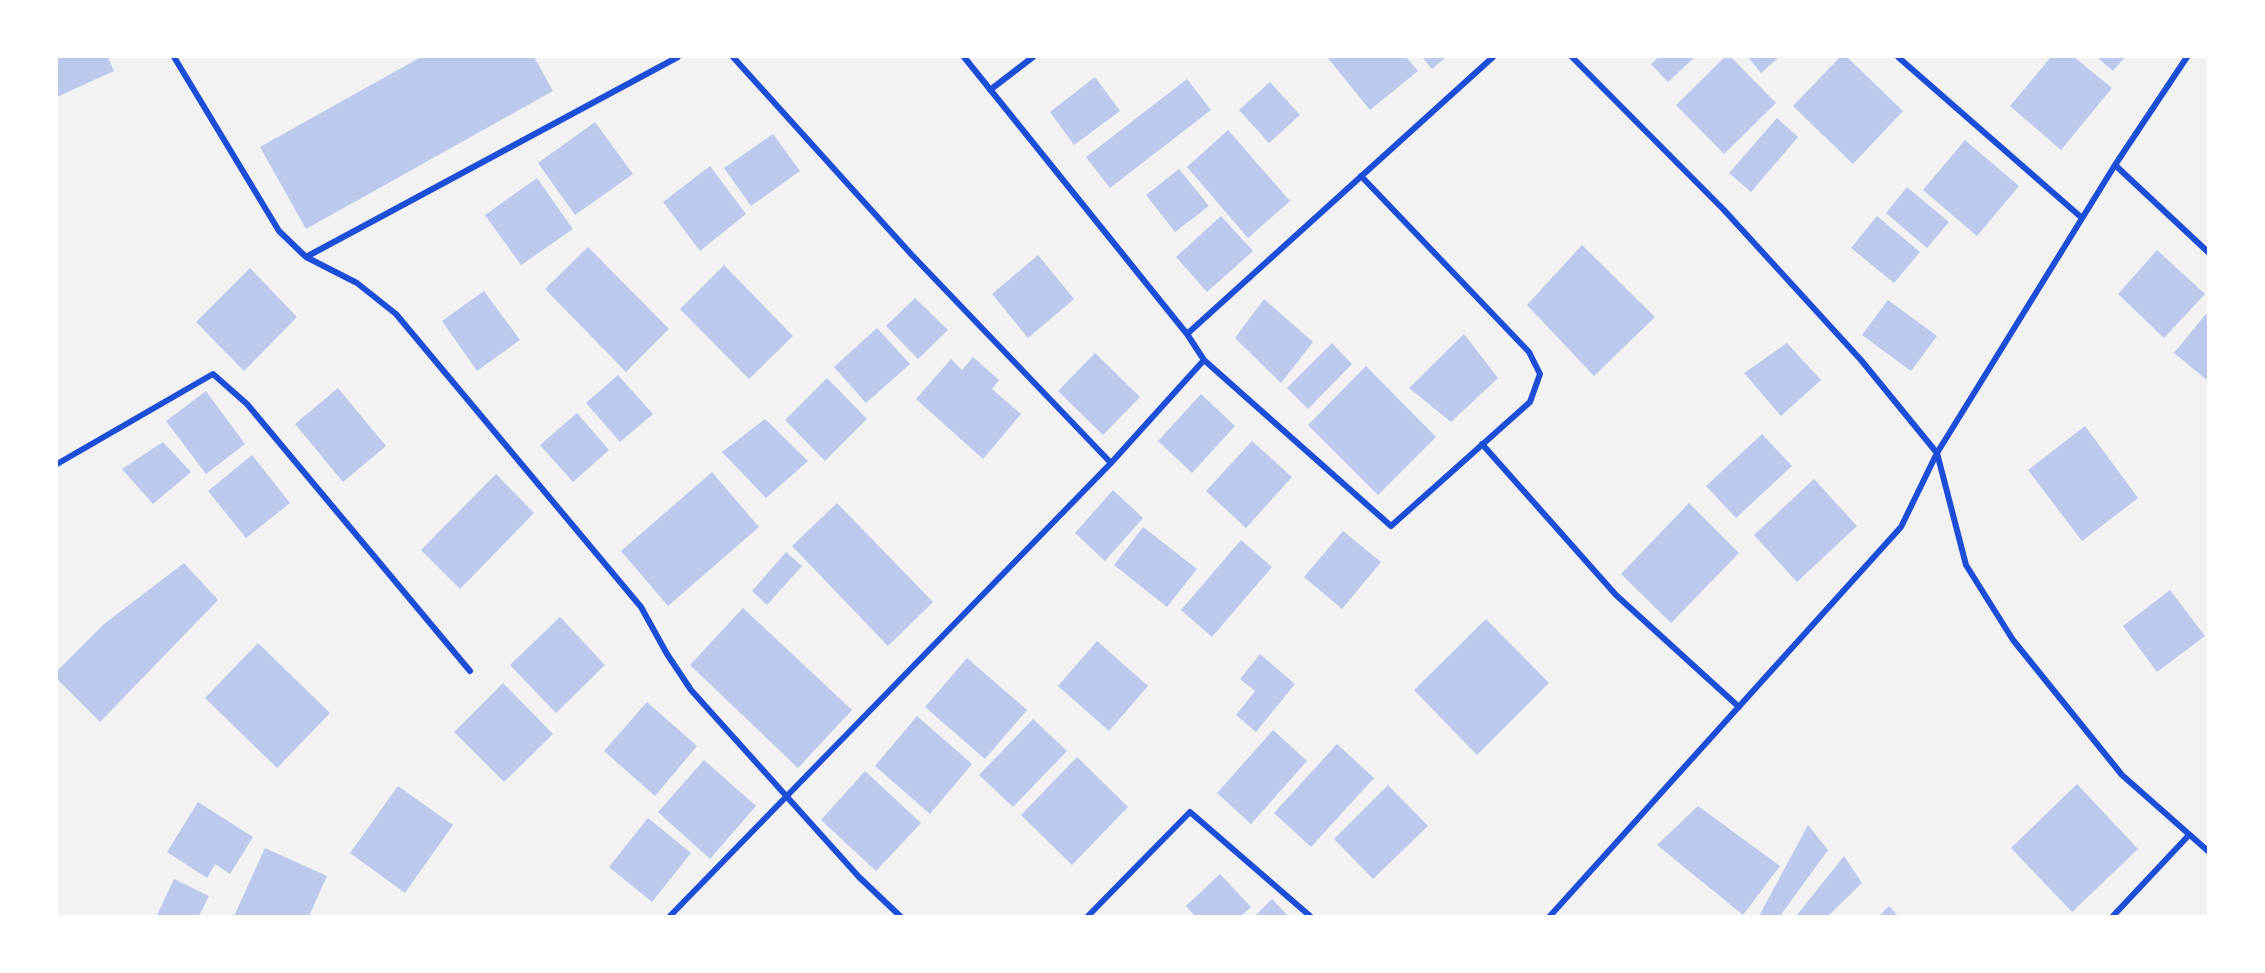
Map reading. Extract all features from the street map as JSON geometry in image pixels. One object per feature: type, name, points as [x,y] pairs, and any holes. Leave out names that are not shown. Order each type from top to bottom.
[{"type":"street","points":[[174,57],[279,231],[306,257],[357,283],[396,314],[641,607],[667,654],[691,690],[859,877],[900,916]]},
{"type":"street","points":[[306,257],[678,57]]},
{"type":"street","points":[[733,57],[911,254],[1111,463]]},
{"type":"street","points":[[964,57],[1187,334],[1204,360],[1391,526],[1530,402],[1540,374],[1529,351],[1361,176]]},
{"type":"street","points":[[990,90],[1033,57]]},
{"type":"street","points":[[1187,334],[1493,57]]},
{"type":"street","points":[[1572,57],[1724,210],[1861,360],[1937,453],[1966,565],[2013,640],[2122,775],[2208,851]]},
{"type":"street","points":[[1898,57],[2082,218]]},
{"type":"street","points":[[1550,916],[1901,527],[1937,453],[2115,165],[2187,57]]},
{"type":"street","points":[[2115,165],[2208,252]]},
{"type":"street","points":[[670,916],[1111,463],[1204,360]]},
{"type":"street","points":[[57,464],[213,374],[248,404],[470,671]]},
{"type":"street","points":[[1482,444],[1616,595],[1739,707]]},
{"type":"street","points":[[1088,916],[1190,812],[1310,916]]},
{"type":"street","points":[[2113,916],[2189,835]]},
{"type":"building","points":[[57,57],[108,57],[114,71],[57,97]]},
{"type":"building","points":[[421,57],[534,57],[553,91],[306,229],[260,147]]},
{"type":"building","points":[[1327,57],[1406,57],[1418,71],[1370,110]]},
{"type":"building","points":[[1422,57],[1446,57],[1432,69]]},
{"type":"building","points":[[1659,57],[1695,57],[1668,82],[1651,64]]},
{"type":"building","points":[[1725,57],[1731,57],[1776,103],[1724,154],[1676,105]]},
{"type":"building","points":[[1748,57],[1779,57],[1761,73]]},
{"type":"building","points":[[1840,57],[1847,57],[1903,111],[1853,164],[1793,106]]},
{"type":"building","points":[[2051,57],[2074,57],[2112,88],[2061,150],[2010,106]]},
{"type":"building","points":[[2097,57],[2125,57],[2113,71]]},
{"type":"building","points":[[1095,77],[1120,111],[1074,145],[1050,112]]},
{"type":"building","points":[[1187,79],[1211,110],[1110,188],[1086,157]]},
{"type":"building","points":[[1270,82],[1300,115],[1269,143],[1239,110]]},
{"type":"building","points":[[1777,118],[1798,137],[1751,192],[1729,173]]},
{"type":"building","points":[[595,122],[633,174],[575,215],[538,163]]},
{"type":"building","points":[[1228,130],[1290,201],[1248,238],[1187,167]]},
{"type":"building","points":[[773,134],[800,171],[751,206],[724,168]]},
{"type":"building","points":[[1965,140],[2019,186],[1977,236],[1923,190]]},
{"type":"building","points":[[710,166],[746,214],[700,251],[663,202]]},
{"type":"building","points":[[1179,169],[1209,206],[1175,232],[1146,195]]},
{"type":"building","points":[[537,178],[573,229],[521,265],[485,215]]},
{"type":"building","points":[[1907,187],[1949,222],[1927,248],[1886,213]]},
{"type":"building","points":[[1221,216],[1253,251],[1207,292],[1176,257]]},
{"type":"building","points":[[1877,216],[1920,252],[1894,283],[1851,248]]},
{"type":"building","points":[[1582,245],[1655,317],[1594,376],[1527,305]]},
{"type":"building","points":[[588,247],[669,329],[626,372],[545,289]]},
{"type":"building","points":[[2157,250],[2205,294],[2164,338],[2118,294]]},
{"type":"building","points":[[1038,255],[1074,299],[1028,338],[992,294]]},
{"type":"building","points":[[724,265],[793,336],[749,379],[680,309]]},
{"type":"building","points":[[250,268],[297,317],[244,371],[196,322]]},
{"type":"building","points":[[484,291],[520,340],[477,371],[442,321]]},
{"type":"building","points":[[915,298],[948,330],[918,359],[886,326]]},
{"type":"building","points":[[1264,299],[1313,342],[1281,383],[1235,338]]},
{"type":"building","points":[[1888,300],[1937,336],[1911,371],[1862,335]]},
{"type":"building","points":[[2206,314],[2208,315],[2208,381],[2174,353]]},
{"type":"building","points":[[877,328],[910,364],[866,403],[834,367]]},
{"type":"building","points":[[1464,334],[1498,378],[1451,422],[1409,388]]},
{"type":"building","points":[[1332,343],[1352,364],[1308,409],[1287,388]]},
{"type":"building","points":[[1787,343],[1821,380],[1781,416],[1744,373]]},
{"type":"building","points":[[1095,353],[1140,397],[1103,435],[1058,391]]},
{"type":"building","points":[[973,357],[999,380],[992,389],[1021,414],[983,459],[916,399],[951,359],[962,370]]},
{"type":"building","points":[[1366,366],[1436,437],[1378,495],[1308,425]]},
{"type":"building","points":[[618,375],[653,414],[620,442],[586,403]]},
{"type":"building","points":[[827,378],[867,419],[825,461],[785,420]]},
{"type":"building","points":[[338,388],[386,446],[343,482],[295,424]]},
{"type":"building","points":[[206,391],[245,444],[206,474],[166,421]]},
{"type":"building","points":[[1201,394],[1235,426],[1192,473],[1158,441]]},
{"type":"building","points":[[577,413],[609,450],[573,482],[540,445]]},
{"type":"building","points":[[765,419],[808,461],[766,498],[722,452]]},
{"type":"building","points":[[2085,426],[2138,498],[2082,541],[2028,470]]},
{"type":"building","points":[[1762,434],[1792,466],[1736,518],[1706,486]]},
{"type":"building","points":[[1252,441],[1292,477],[1246,528],[1206,491]]},
{"type":"building","points":[[163,442],[191,472],[153,504],[122,469]]},
{"type":"building","points":[[252,455],[290,503],[246,538],[208,491]]},
{"type":"building","points":[[712,472],[759,527],[668,606],[621,551]]},
{"type":"building","points":[[496,474],[534,513],[460,589],[421,550]]},
{"type":"building","points":[[1814,479],[1857,526],[1797,582],[1754,535]]},
{"type":"building","points":[[1113,490],[1143,518],[1105,561],[1075,533]]},
{"type":"building","points":[[837,503],[933,602],[888,646],[792,546]]},
{"type":"building","points":[[1689,503],[1739,553],[1671,623],[1621,574]]},
{"type":"building","points":[[1143,527],[1197,569],[1167,607],[1114,565]]},
{"type":"building","points":[[1343,531],[1381,562],[1342,609],[1304,577]]},
{"type":"building","points":[[1241,540],[1272,567],[1212,637],[1181,610]]},
{"type":"building","points":[[786,552],[802,566],[767,605],[752,591]]},
{"type":"building","points":[[184,563],[218,600],[100,722],[57,679],[57,671],[104,624]]},
{"type":"building","points":[[2170,590],[2205,636],[2157,672],[2123,626]]},
{"type":"building","points":[[743,608],[852,710],[798,768],[690,665]]},
{"type":"building","points":[[560,617],[605,665],[556,713],[510,665]]},
{"type":"building","points":[[1486,619],[1549,683],[1477,755],[1414,690]]},
{"type":"building","points":[[1097,641],[1148,686],[1109,731],[1058,686]]},
{"type":"building","points":[[258,643],[330,713],[277,768],[205,698]]},
{"type":"building","points":[[1260,654],[1295,684],[1256,732],[1236,715],[1255,691],[1240,679]]},
{"type":"building","points":[[967,658],[1027,710],[985,759],[925,707]]},
{"type":"building","points":[[503,683],[553,734],[504,782],[454,732]]},
{"type":"building","points":[[647,702],[697,746],[655,796],[604,751]]},
{"type":"building","points":[[917,716],[972,764],[930,814],[875,766]]},
{"type":"building","points":[[1033,719],[1067,751],[1013,807],[979,775]]},
{"type":"building","points":[[1273,730],[1307,761],[1251,824],[1217,793]]},
{"type":"building","points":[[1337,744],[1374,778],[1311,847],[1274,813]]},
{"type":"building","points":[[1077,757],[1128,807],[1072,865],[1021,815]]},
{"type":"building","points":[[704,760],[756,806],[710,859],[658,812]]},
{"type":"building","points":[[865,771],[921,823],[876,871],[821,820]]},
{"type":"building","points":[[2077,784],[2138,849],[2072,912],[2011,848]]},
{"type":"building","points":[[1388,785],[1428,826],[1373,879],[1334,839]]},
{"type":"building","points":[[398,786],[453,825],[405,893],[350,853]]},
{"type":"building","points":[[198,802],[253,837],[230,874],[215,864],[207,878],[167,852]]},
{"type":"building","points":[[1698,806],[1780,866],[1743,915],[1657,845]]},
{"type":"building","points":[[648,818],[691,853],[652,902],[609,867]]},
{"type":"building","points":[[1808,825],[1828,850],[1780,916],[1763,916],[1760,914]]},
{"type":"building","points":[[265,848],[327,876],[309,916],[234,916]]},
{"type":"building","points":[[1844,856],[1862,883],[1828,916],[1796,916]]},
{"type":"building","points":[[1220,874],[1251,907],[1241,916],[1195,916],[1186,906]]},
{"type":"building","points":[[174,879],[209,896],[199,916],[157,915]]},
{"type":"building","points":[[1272,899],[1288,916],[1255,916]]},
{"type":"building","points":[[1889,906],[1898,916],[1879,916]]}]
